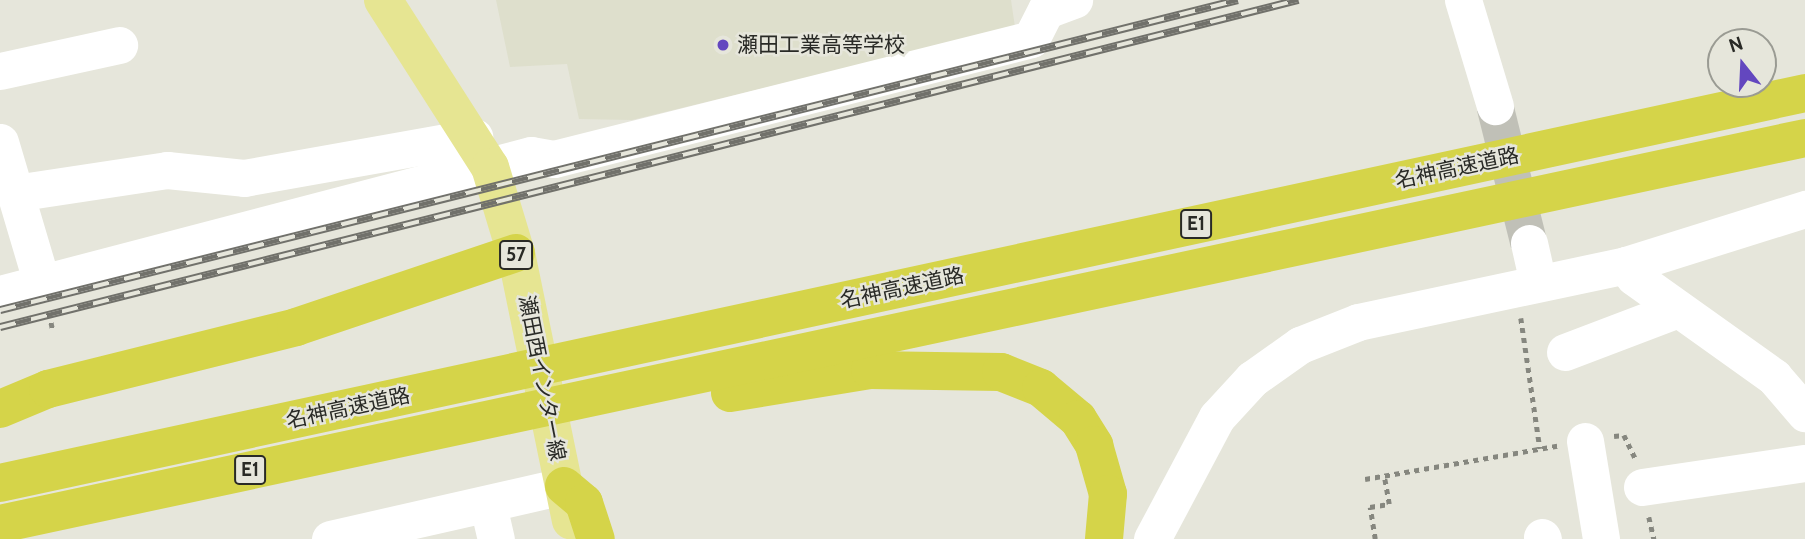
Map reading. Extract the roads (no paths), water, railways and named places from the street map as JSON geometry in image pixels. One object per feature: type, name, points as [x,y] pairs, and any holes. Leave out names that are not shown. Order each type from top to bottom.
[{"type":"highway","name":"名神高速道路","points":[[0,483],[1805,93]]},
{"type":"highway","name":"名神高速道路","points":[[0,524],[324,455],[601,406],[1805,138]]},
{"type":"highway","points":[[0,409],[48,389],[296,327],[516,253]]},
{"type":"highway","points":[[601,406],[870,370],[1001,372],[1041,388],[1078,419],[1094,445],[1108,494],[1104,539]]},
{"type":"highway","points":[[564,486],[584,503],[596,539]]},
{"type":"main road","name":"瀬田西インター線","points":[[383,0],[482,152],[516,253],[576,539]]},
{"type":"street","points":[[15,193],[167,170],[244,178],[482,152],[554,159],[1031,39],[1046,10],[1074,0]]},
{"type":"street","points":[[1464,0],[1495,106]]},
{"type":"street","points":[[0,71],[119,45]]},
{"type":"street","points":[[0,142],[42,284]]},
{"type":"street","points":[[0,294],[42,284],[482,152]]},
{"type":"street","points":[[1152,539],[1217,417],[1252,379],[1300,345],[1358,322],[1626,265],[1805,209]]},
{"type":"street","points":[[1527,284],[1529,243]]},
{"type":"street","points":[[1626,265],[1678,309],[1742,351],[1805,413]]},
{"type":"street","points":[[1565,352],[1678,309]]},
{"type":"street","points":[[1586,442],[1601,539]]},
{"type":"street","points":[[1642,487],[1805,463]]},
{"type":"street","points":[[330,539],[492,522],[564,486]]},
{"type":"tunnel","points":[[1495,106],[1529,243]]},
{"type":"railway","points":[[0,310],[1238,0]]},
{"type":"railway","points":[[0,327],[1298,0]]},
{"type":"place","name":"瀬田工業高等学校","points":[[723,45]]}]
